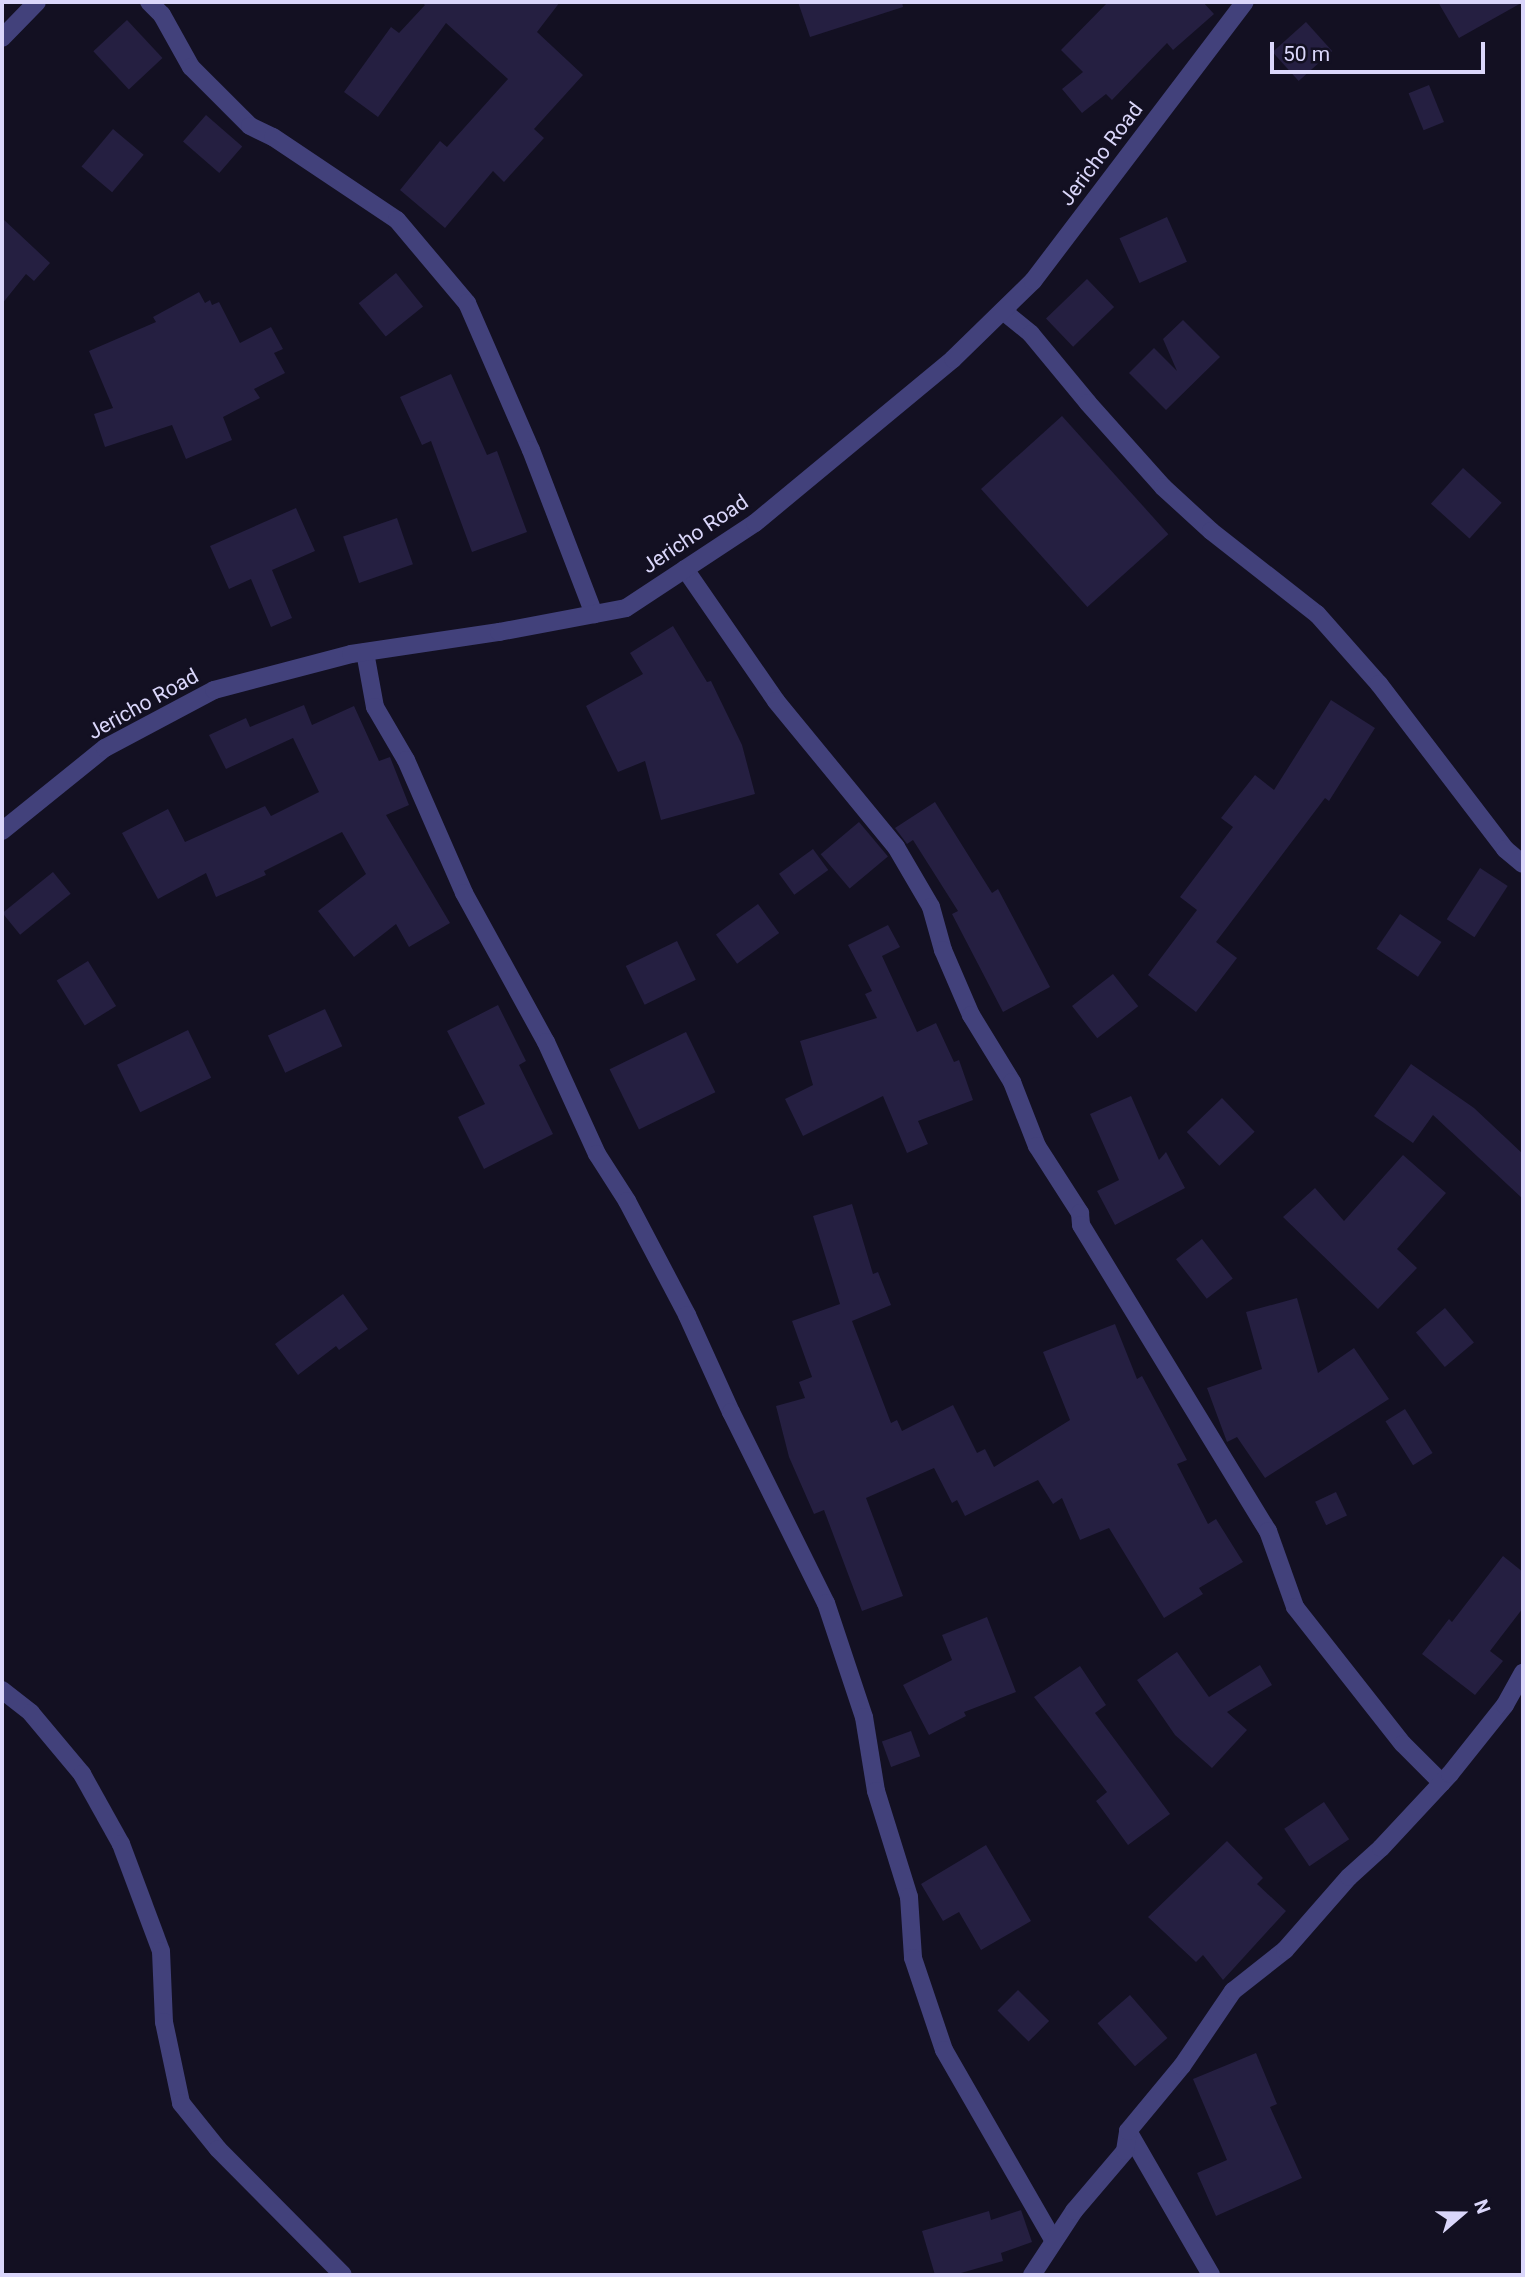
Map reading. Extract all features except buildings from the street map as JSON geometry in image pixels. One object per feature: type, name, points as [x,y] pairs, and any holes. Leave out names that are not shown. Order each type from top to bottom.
[{"type":"street","points":[[2,38],[37,2]]},
{"type":"street","points":[[149,2],[162,15],[191,67],[250,126],[273,137],[397,220],[467,303],[531,450],[594,614]]},
{"type":"street","name":"Jericho Road","points":[[2,831],[105,748],[214,691],[365,652],[499,632],[626,608],[755,523],[953,359],[1033,281],[1245,2]]},
{"type":"street","points":[[1003,311],[1031,334],[1163,487],[1230,546],[1317,614],[1379,684],[1505,849],[1523,864]]},
{"type":"street","points":[[685,569],[776,701],[896,847],[931,907],[943,950],[971,1015],[1012,1082],[1037,1146],[1080,1213],[1081,1225],[1268,1531],[1295,1607],[1403,1744],[1442,1783]]},
{"type":"street","points":[[365,652],[375,707],[405,760],[464,893],[546,1042],[597,1154],[626,1201],[687,1315],[731,1412],[827,1603],[864,1717],[876,1791],[909,1897],[913,1958],[944,2050],[1054,2241]]},
{"type":"street","points":[[1032,2275],[1074,2211],[1125,2151],[1128,2131],[1182,2066],[1233,1991],[1285,1950],[1349,1877],[1381,1848],[1442,1783],[1505,1705],[1523,1673]]},
{"type":"street","points":[[2,1690],[30,1713],[82,1774],[121,1844],[161,1951],[164,2022],[181,2103],[218,2149],[343,2275]]},
{"type":"street","points":[[1128,2131],[1211,2275]]}]
